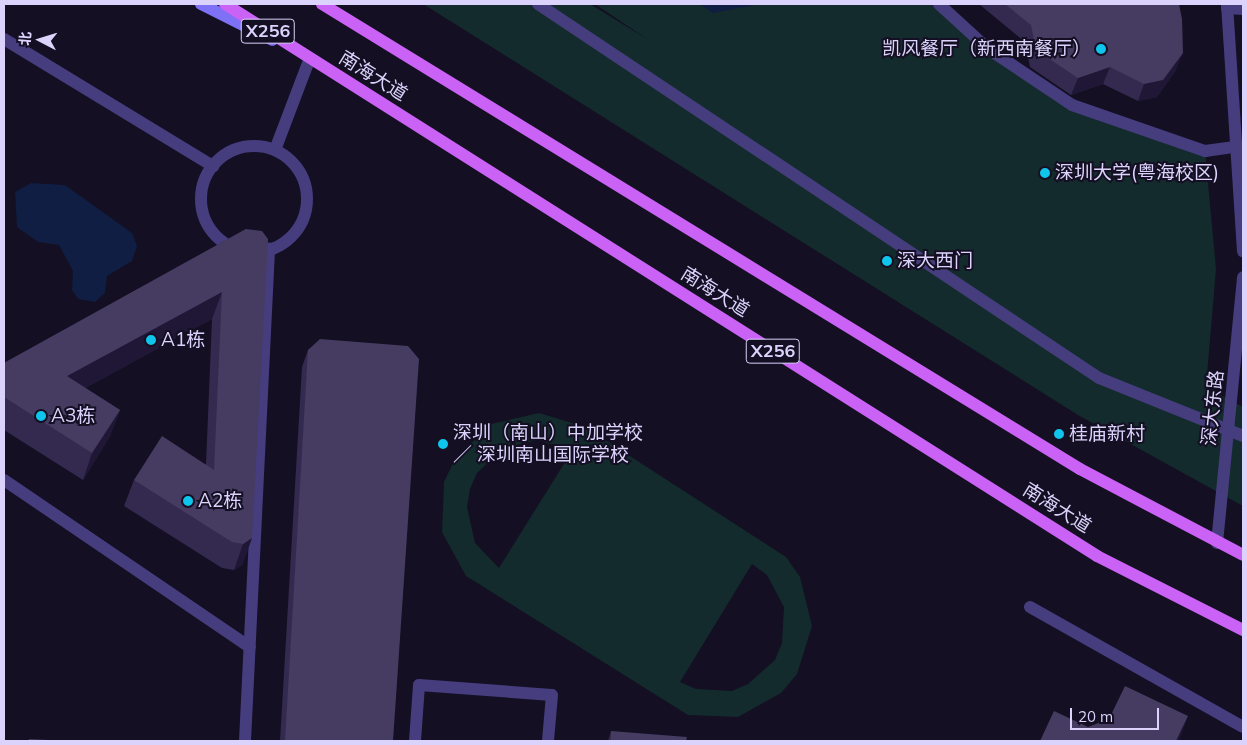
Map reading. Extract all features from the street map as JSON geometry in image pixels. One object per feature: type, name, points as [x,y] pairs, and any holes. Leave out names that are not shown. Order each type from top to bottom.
[{"type":"main road","points":[[201,4],[310,58]]},
{"type":"main road","name":"南海大道","points":[[225,4],[1098,556],[1243,630]]},
{"type":"main road","name":"南海大道","points":[[322,4],[1080,469],[1217,543],[1243,555]]},
{"type":"street","points":[[538,4],[1099,378],[1229,432],[1243,436]]},
{"type":"street","points":[[939,4],[987,48],[1072,105],[1205,151],[1235,147]]},
{"type":"street","points":[[1243,9],[1227,6],[1235,147],[1240,171],[1243,251]]},
{"type":"street","points":[[4,39],[213,166]]},
{"type":"street","points":[[276,150],[310,58]]},
{"type":"street","points":[[248,146],[276,150],[288,158],[304,181],[306,209],[293,234],[269,249],[243,250],[210,228],[202,196],[213,166],[223,156],[248,146]]},
{"type":"street","points":[[245,741],[269,249]]},
{"type":"street","name":"深大东路","points":[[1217,543],[1243,277]]},
{"type":"street","points":[[4,480],[250,647]]},
{"type":"street","points":[[1030,607],[1243,727]]},
{"type":"street","points":[[415,741],[419,686],[552,695],[548,741]]},
{"type":"green space","points":[[423,4],[590,4],[647,39],[595,4],[939,4],[1072,105],[1205,151],[1216,269],[1206,387],[1243,407],[1243,506],[1078,415]]},
{"type":"green space","points":[[539,413],[585,427],[786,557],[800,577],[812,626],[797,674],[781,693],[738,717],[688,715],[466,576],[442,532],[444,482],[455,459],[491,424]],"holes":[[[538,440],[572,451],[499,568],[475,543],[467,507],[470,489],[477,473],[503,448]],[[752,564],[767,575],[784,607],[782,643],[775,660],[748,684],[732,691],[696,689],[680,682]]]},
{"type":"water","points":[[700,4],[760,4],[713,13]]},
{"type":"water","points":[[31,183],[65,185],[132,233],[137,246],[132,261],[107,276],[105,293],[95,302],[78,299],[72,290],[73,271],[59,245],[38,242],[17,227],[15,192]]},
{"type":"building","name":"凯风餐厅（新西南餐厅）","points":[[1005,4],[1179,4],[1182,19],[1183,53],[1163,80],[1144,84],[1110,67],[1078,78],[1036,50],[1031,25]]},
{"type":"building","points":[[246,229],[262,231],[268,239],[252,538],[243,544],[232,542],[134,480],[162,436],[214,470],[222,292],[67,376],[120,410],[92,453],[4,397],[4,363]]},
{"type":"building","points":[[320,339],[408,346],[419,359],[393,741],[285,741],[308,350]]},
{"type":"building","points":[[1125,686],[1188,716],[1176,741],[1040,741],[1054,711],[1088,727],[1109,719]]},
{"type":"building","points":[[611,731],[687,737],[686,741],[611,741]]},
{"type":"building","points":[[29,739],[69,741],[28,741]]},
{"type":"place","name":"凯风餐厅（新西南餐厅）","points":[[1101,49]]},
{"type":"place","name":"深圳大学(粤海校区)","points":[[1045,173]]},
{"type":"place","name":"深大西门","points":[[887,261]]},
{"type":"place","name":"A1栋","points":[[151,340]]},
{"type":"place","name":"A3栋","points":[[41,416]]},
{"type":"place","name":"桂庙新村","points":[[1059,434]]},
{"type":"place","name":"深圳（南山）中加学校 ／ 深圳南山国际学校","points":[[443,444]]},
{"type":"place","name":"A2栋","points":[[188,501]]}]
